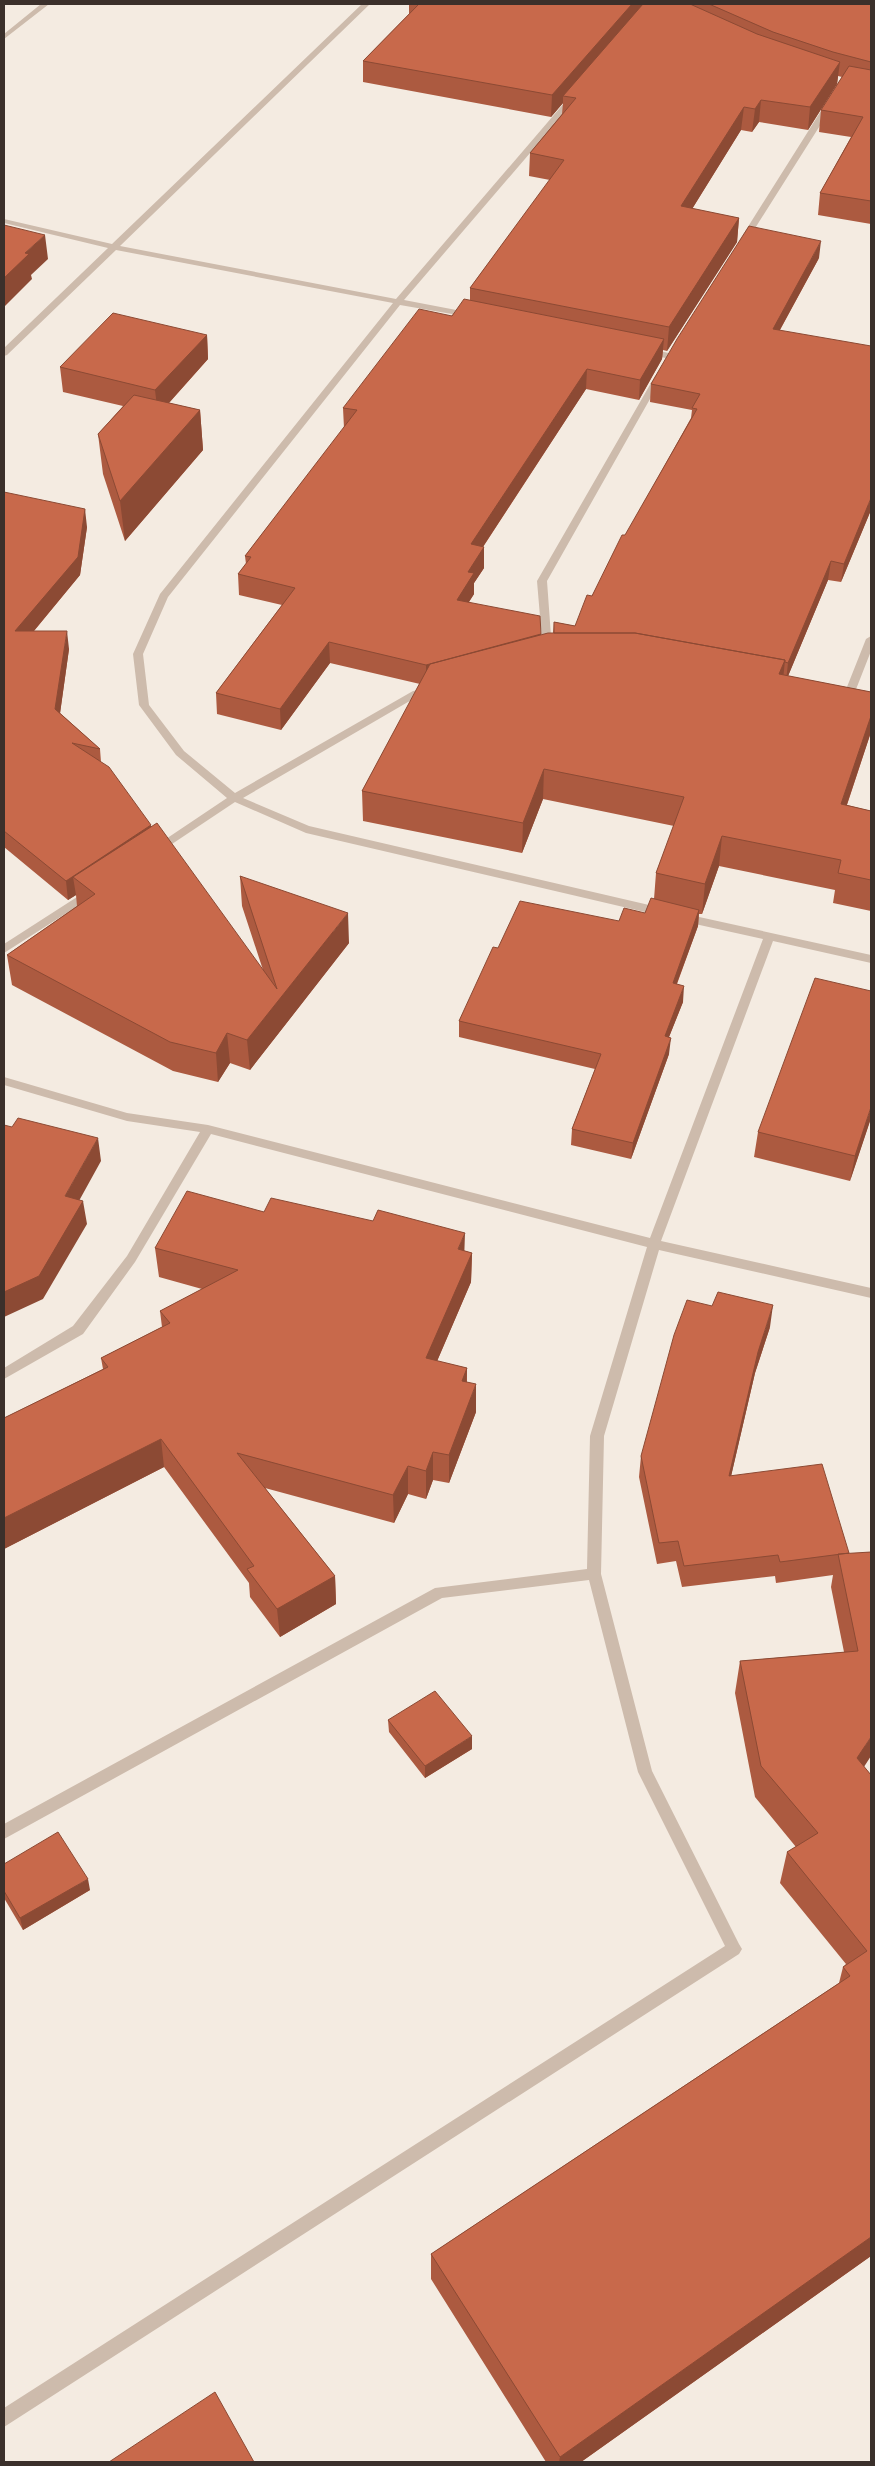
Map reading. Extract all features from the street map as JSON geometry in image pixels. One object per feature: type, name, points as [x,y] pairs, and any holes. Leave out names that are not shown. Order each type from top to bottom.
[{"type":"street","points":[[4,37],[45,4]]},
{"type":"street","points":[[4,353],[366,4]]},
{"type":"street","points":[[583,86],[399,301],[163,596],[138,654],[144,705],[180,753],[234,798],[306,829],[871,959]]},
{"type":"street","points":[[738,249],[832,100]]},
{"type":"street","points":[[4,221],[114,247],[486,319]]},
{"type":"street","points":[[548,659],[542,581],[673,352],[641,350]]},
{"type":"street","points":[[847,697],[871,639]]},
{"type":"street","points":[[144,857],[234,798],[417,693],[445,686]]},
{"type":"street","points":[[4,949],[103,884]]},
{"type":"street","points":[[4,2418],[734,1950],[645,1772],[594,1574],[597,1436],[654,1244],[769,937]]},
{"type":"street","points":[[4,1081],[126,1117],[208,1129],[654,1244],[871,1293]]},
{"type":"street","points":[[4,1374],[78,1330],[130,1259],[208,1129]]},
{"type":"street","points":[[4,1832],[440,1592],[594,1574]]},
{"type":"building","points":[[419,4],[632,4],[552,95],[363,61]]},
{"type":"building","points":[[643,4],[690,4],[757,34],[840,62],[810,107],[761,100],[755,109],[744,107],[681,206],[739,218],[669,327],[470,288],[564,160],[530,153],[576,98],[563,96]]},
{"type":"building","points":[[709,4],[871,4],[871,62],[833,52],[773,32]]},
{"type":"building","points":[[849,66],[871,70],[871,201],[820,193],[863,117],[821,110]]},
{"type":"building","points":[[4,225],[45,235],[25,253],[29,254],[4,278]]},
{"type":"building","points":[[749,226],[821,241],[773,329],[871,346],[871,498],[844,564],[831,561],[788,663],[785,660],[635,633],[554,633],[554,622],[575,626],[587,595],[592,596],[622,535],[625,535],[697,409],[692,408],[700,394],[651,384],[677,339]]},
{"type":"building","points":[[464,299],[664,339],[640,380],[587,369],[471,544],[484,547],[468,572],[474,573],[457,600],[540,616],[541,634],[426,665],[329,642],[280,709],[216,693],[295,588],[238,574],[251,557],[245,556],[357,410],[343,408],[419,309],[452,316]]},
{"type":"building","points":[[113,313],[207,335],[155,390],[60,367]]},
{"type":"building","points":[[134,395],[200,410],[120,501],[98,434]]},
{"type":"building","points":[[4,492],[85,509],[78,557],[15,631],[67,631],[55,709],[100,749],[72,743],[109,767],[151,825],[66,881],[4,831]]},
{"type":"building","points":[[548,633],[635,633],[785,660],[779,674],[871,692],[871,716],[841,804],[871,811],[871,880],[838,873],[841,860],[722,836],[705,884],[656,873],[684,797],[544,769],[523,823],[362,791],[430,664]]},
{"type":"building","points":[[157,823],[277,989],[240,876],[348,913],[247,1040],[227,1033],[216,1053],[170,1042],[7,955],[95,894],[73,877]]},
{"type":"building","points":[[651,898],[699,910],[673,983],[684,986],[665,1036],[671,1038],[633,1143],[572,1129],[601,1054],[459,1021],[493,947],[498,948],[520,901],[619,921],[624,908],[645,913]]},
{"type":"building","points":[[815,978],[871,991],[871,1107],[855,1156],[758,1132]]},
{"type":"building","points":[[18,1118],[98,1138],[65,1196],[83,1201],[39,1276],[4,1292],[4,1125],[12,1127]]},
{"type":"building","points":[[187,1191],[264,1212],[271,1198],[373,1221],[378,1210],[465,1233],[458,1249],[472,1253],[426,1358],[467,1368],[462,1381],[476,1384],[449,1455],[433,1452],[426,1471],[408,1466],[393,1495],[237,1453],[335,1576],[277,1609],[247,1569],[254,1566],[161,1439],[4,1518],[4,1418],[108,1367],[101,1358],[170,1323],[160,1311],[238,1270],[155,1248]]},
{"type":"building","points":[[718,1292],[773,1305],[758,1352],[729,1476],[822,1464],[849,1553],[780,1562],[778,1555],[684,1566],[678,1541],[659,1543],[641,1456],[674,1335],[687,1300],[712,1306]]},
{"type":"building","points":[[871,1552],[871,1737],[857,1758],[871,1775],[871,2237],[560,2457],[431,2254],[850,1976],[843,1967],[867,1951],[787,1852],[818,1833],[761,1766],[740,1661],[858,1651],[838,1554]]},
{"type":"building","points":[[435,1691],[472,1736],[425,1766],[388,1720]]},
{"type":"building","points":[[58,1832],[88,1879],[20,1918],[4,1891],[4,1864]]},
{"type":"building","points":[[215,2392],[254,2462],[109,2462]]}]
